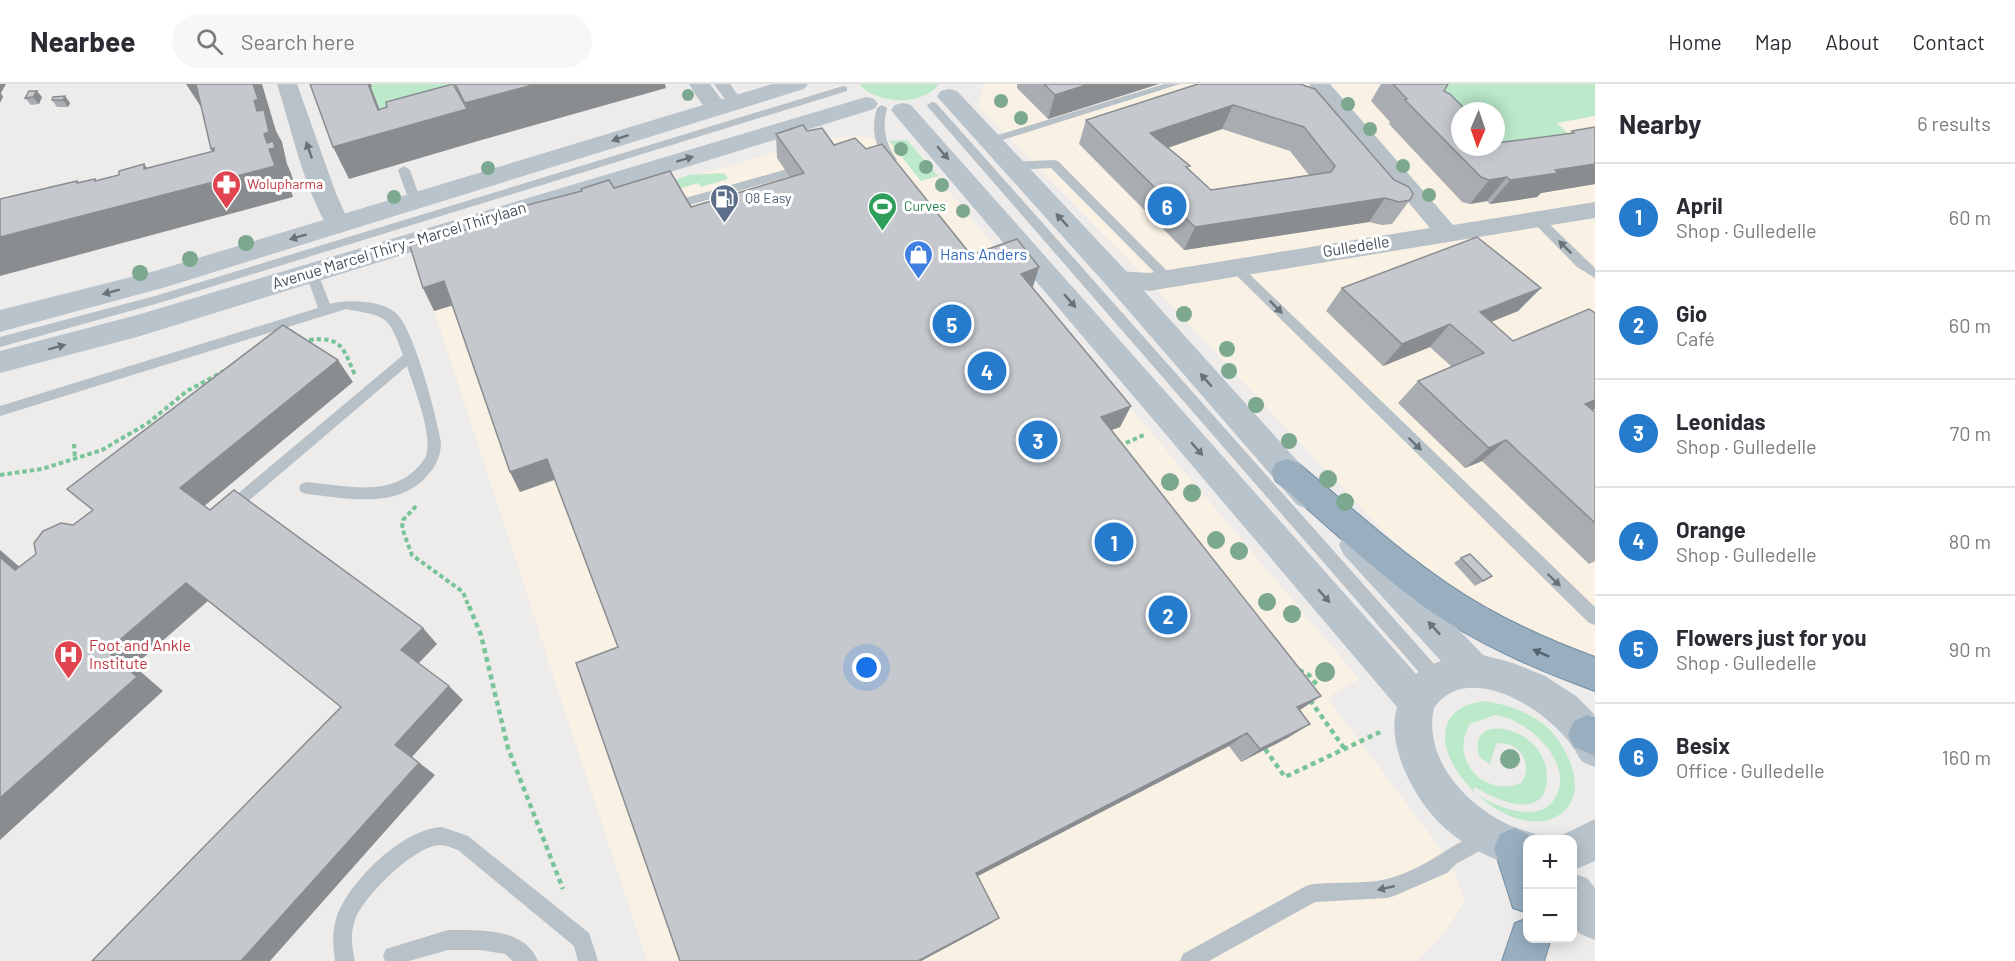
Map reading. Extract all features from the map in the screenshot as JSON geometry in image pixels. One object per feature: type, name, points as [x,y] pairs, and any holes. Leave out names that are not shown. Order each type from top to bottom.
[{"type":"highway","points":[[1287,472],[1417,582],[1467,615],[1540,653],[1595,674]]},
{"type":"highway","points":[[1510,845],[1526,889]]},
{"type":"highway","points":[[1523,961],[1529,943]]},
{"type":"main road","points":[[0,321],[156,280],[565,156],[723,95],[796,84]]},
{"type":"main road","points":[[842,87],[915,101],[989,141],[1118,280],[1287,472],[1474,671]]},
{"type":"main road","points":[[915,101],[1427,691]]},
{"type":"main road","name":"Avenue Marcel Thiry - Marcel Thirylaan","points":[[0,362],[137,326],[311,271],[595,194],[915,101]]},
{"type":"main road","points":[[1510,845],[1457,814],[1432,786],[1416,756],[1412,727],[1427,691],[1448,675],[1474,671],[1504,675],[1535,688],[1563,709],[1592,739]]},
{"type":"main road","points":[[1577,899],[1595,919]]},
{"type":"street","points":[[286,84],[323,191],[338,225]]},
{"type":"street","points":[[699,84],[723,95]]},
{"type":"street","points":[[1319,84],[1446,232]]},
{"type":"street","name":"Gulledelle","points":[[1118,280],[1143,282],[1595,210]]},
{"type":"lane","points":[[989,141],[1111,109],[1165,92],[1175,84]]},
{"type":"lane","name":"Avenue Marcel Thiry - Marcel Thirylaan","points":[[0,342],[155,300],[842,87]]},
{"type":"lane","points":[[902,174],[878,141],[877,126],[915,101]]},
{"type":"lane","points":[[1012,166],[1054,164],[1166,277]]},
{"type":"lane","points":[[404,170],[415,201]]},
{"type":"lane","points":[[679,204],[787,173]]},
{"type":"lane","points":[[1536,218],[1581,264],[1595,274]]},
{"type":"lane","points":[[1234,266],[1593,614]]},
{"type":"lane","points":[[311,271],[326,310]]},
{"type":"lane","points":[[0,411],[346,304],[372,309],[393,317],[405,336],[409,357],[432,423],[434,452],[421,474],[404,487],[384,492],[306,488]]},
{"type":"lane","points":[[220,516],[409,357]]},
{"type":"lane","points":[[345,961],[342,943],[348,912],[374,878],[407,849],[440,836],[462,842],[582,940],[588,961]]},
{"type":"lane","points":[[1190,961],[1313,893],[1388,890],[1440,866],[1449,857],[1510,845]]},
{"type":"lane","points":[[393,956],[448,940],[480,940],[510,945],[528,961]]},
{"type":"path","points":[[306,340],[329,339],[339,343],[346,350],[353,372],[366,393]]},
{"type":"path","points":[[0,475],[42,469],[102,450],[148,423],[187,391],[225,371]]},
{"type":"path","points":[[1126,454],[1118,445],[1145,434]]},
{"type":"path","points":[[74,444],[75,460]]},
{"type":"path","points":[[434,452],[441,471],[437,482],[404,520],[402,528],[412,555],[463,592],[481,635],[508,748],[582,940]]},
{"type":"path","points":[[1294,674],[1294,668],[1310,675],[1317,685]]},
{"type":"path","points":[[1305,694],[1344,748]]},
{"type":"path","points":[[1265,749],[1285,777],[1383,730]]},
{"type":"shaded area","points":[[983,84],[1595,84],[1595,663],[1435,586],[1139,271],[979,107]]},
{"type":"shaded area","points":[[860,136],[910,146],[1359,679],[1327,698],[1449,860],[1465,900],[1444,934],[1417,961],[647,961],[418,261],[814,140]]},
{"type":"green space","points":[[371,84],[575,84],[392,142],[374,95],[368,88],[372,87]]},
{"type":"green space","points":[[859,84],[939,84],[922,97],[899,100],[876,96]]},
{"type":"green space","points":[[1441,84],[1595,84],[1595,116],[1557,123],[1573,138],[1505,146],[1505,102],[1451,102],[1451,105],[1441,99]]},
{"type":"green space","points":[[907,140],[938,176],[921,181],[889,141]]},
{"type":"green space","points":[[724,173],[728,179],[701,187],[698,183],[672,191],[664,184],[689,175]]},
{"type":"green space","points":[[1483,701],[1514,708],[1535,718],[1552,733],[1561,745],[1574,773],[1575,787],[1572,800],[1564,811],[1551,819],[1529,821],[1506,814],[1479,796],[1506,808],[1532,812],[1543,809],[1553,802],[1559,789],[1560,776],[1557,764],[1550,752],[1530,731],[1506,718],[1495,715],[1470,724],[1464,737],[1467,762],[1474,773],[1495,785],[1508,786],[1521,783],[1526,769],[1525,761],[1517,749],[1511,745],[1496,744],[1490,764],[1480,758],[1478,743],[1483,733],[1493,729],[1507,730],[1521,735],[1534,745],[1543,759],[1547,777],[1545,791],[1539,800],[1529,804],[1518,804],[1507,802],[1475,787],[1473,790],[1465,782],[1451,761],[1445,740],[1449,721],[1465,706]]},
{"type":"building","points":[[196,84],[253,84],[258,99],[254,101],[257,111],[264,110],[269,132],[264,134],[267,143],[273,141],[275,148],[269,149],[275,166],[0,237],[0,199],[77,181],[77,183],[95,179],[95,181],[119,175],[119,171],[144,164],[144,169],[214,151],[214,148],[211,149]]},
{"type":"building","points":[[310,84],[368,84],[378,110],[387,107],[386,102],[453,84],[467,109],[333,147]]},
{"type":"building","points":[[455,84],[536,84],[465,103]]},
{"type":"building","points":[[1044,84],[1089,84],[1055,95]]},
{"type":"building","points":[[1198,84],[1300,84],[1315,89],[1394,180],[1409,187],[1413,194],[1410,200],[1399,202],[1385,198],[1195,227],[1086,120]],"holes":[[[1233,105],[1304,127],[1335,166],[1331,172],[1211,190],[1186,167],[1190,166],[1150,133]]]},
{"type":"building","points":[[1393,84],[1448,84],[1444,91],[1458,102],[1451,102],[1451,147],[1405,100],[1407,99]]},
{"type":"building","points":[[29,91],[37,91],[33,97],[25,98]]},
{"type":"building","points":[[65,96],[63,100],[52,100],[53,97]]},
{"type":"building","points":[[803,125],[807,131],[822,128],[834,145],[855,138],[866,149],[882,144],[971,255],[1017,239],[1039,267],[1021,274],[1131,406],[1101,417],[1321,696],[1297,707],[1310,724],[1260,749],[1247,733],[976,873],[999,918],[918,961],[680,961],[576,663],[618,647],[547,459],[510,472],[444,281],[423,288],[410,246],[494,222],[489,215],[582,191],[581,189],[609,180],[614,188],[670,171],[691,207],[804,173],[776,134]]},
{"type":"building","points":[[1595,127],[1595,164],[1555,170],[1558,173],[1510,180],[1507,177],[1489,180],[1481,177],[1460,156],[1505,156],[1505,142],[1574,133],[1572,131]]},
{"type":"building","points":[[1477,237],[1541,288],[1480,312],[1513,341],[1589,309],[1595,313],[1595,400],[1585,404],[1595,412],[1595,523],[1506,440],[1489,448],[1418,381],[1484,353],[1450,324],[1402,344],[1342,288]]},
{"type":"building","points":[[283,325],[338,360],[180,488],[210,510],[234,490],[423,628],[401,650],[449,686],[395,745],[419,763],[241,961],[92,961],[341,707],[186,583],[107,651],[137,677],[0,798],[0,557],[15,570],[36,554],[34,543],[43,531],[61,523],[73,525],[93,510],[67,489]]},
{"type":"building","points":[[1470,554],[1492,576],[1483,581],[1461,558]]},
{"type":"place","name":"Besix","points":[[1167,206]]},
{"type":"place","name":"Wolupharma","points":[[226,210]]},
{"type":"place","name":"Q8 Easy","points":[[724,224]]},
{"type":"place","name":"Curves","points":[[883,232]]},
{"type":"place","name":"Hans Anders","points":[[919,280]]},
{"type":"place","name":"Flowers just for you","points":[[952,324]]},
{"type":"place","name":"Orange","points":[[987,371]]},
{"type":"place","name":"Leonidas","points":[[1038,440]]},
{"type":"place","name":"April","points":[[1114,542]]},
{"type":"place","name":"Gio","points":[[1168,615]]},
{"type":"place","name":"Foot and Ankle Institute","points":[[68,680]]}]
